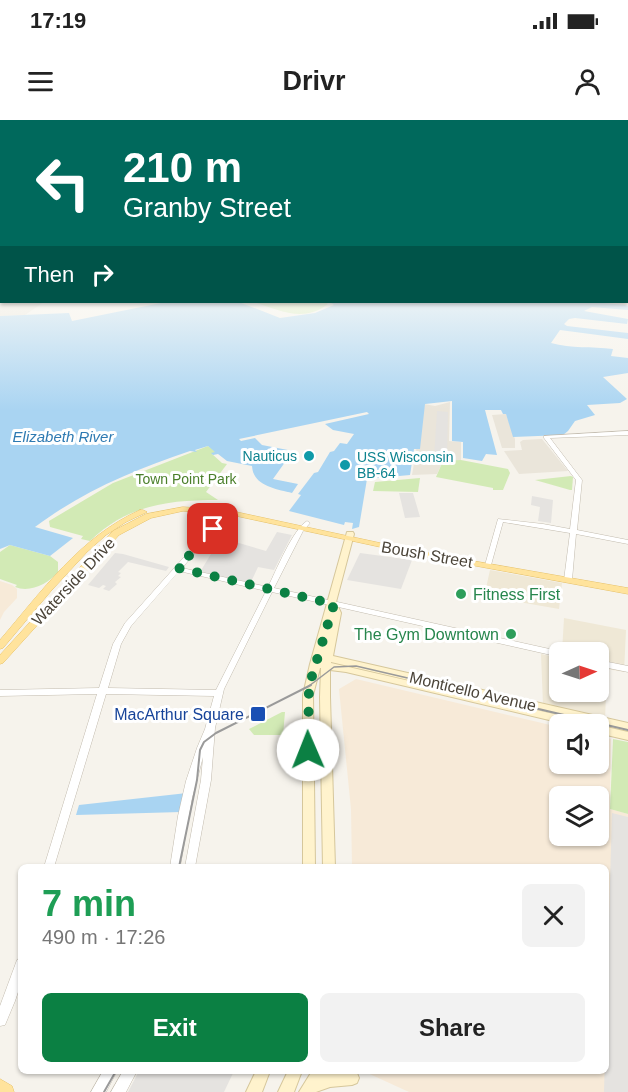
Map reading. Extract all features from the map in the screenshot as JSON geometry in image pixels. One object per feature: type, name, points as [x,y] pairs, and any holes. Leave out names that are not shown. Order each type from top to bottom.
[{"type":"main road","name":"Waterside Drive","points":[[0,646],[109,539],[136,521],[183,509],[229,510]]},
{"type":"main road","name":"Boush Street","points":[[229,510],[350,537],[568,577],[628,591]]},
{"type":"main road","points":[[328,864],[328,795],[322,661],[350,537]]},
{"type":"main road","name":"Boush Street","points":[[568,577],[628,585]]},
{"type":"main road","name":"Waterside Drive","points":[[0,661],[46,601]]},
{"type":"main road","points":[[309,864],[307,711],[309,686],[322,661]]},
{"type":"main road","name":"Monticello Avenue","points":[[322,661],[549,716]]},
{"type":"main road","name":"Monticello Avenue","points":[[322,661],[628,727]]},
{"type":"main road","points":[[609,732],[628,736]]},
{"type":"main road","points":[[254,1092],[262,1074]]},
{"type":"main road","points":[[286,1092],[294,1074]]},
{"type":"main road","points":[[310,1088],[319,1074]]},
{"type":"main road","points":[[310,1088],[330,1080],[352,1078]]},
{"type":"main road","points":[[0,1087],[6,1092]]},
{"type":"street","points":[[568,577],[579,480],[546,437],[628,433]]},
{"type":"street","points":[[50,864],[101,691],[124,630],[229,510]]},
{"type":"street","points":[[489,562],[500,520],[628,542]]},
{"type":"street","points":[[191,864],[206,780],[210,728],[219,693],[269,589],[304,526]]},
{"type":"street","points":[[178,568],[549,652]]},
{"type":"street","points":[[609,665],[628,669]]},
{"type":"street","points":[[0,693],[101,691],[219,693]]},
{"type":"street","points":[[176,864],[192,779],[200,750],[210,728]]},
{"type":"street","points":[[0,1020],[18,973]]},
{"type":"street","points":[[98,1092],[108,1074]]},
{"type":"street","points":[[118,1092],[128,1074]]},
{"type":"shaded area","points":[[450,402],[449,441],[461,442],[461,461],[443,461],[437,474],[412,475],[424,404],[435,406]]},
{"type":"shaded area","points":[[437,411],[448,412],[447,458],[434,457]]},
{"type":"shaded area","points":[[506,414],[515,439],[515,448],[502,448],[492,415]]},
{"type":"shaded area","points":[[542,439],[568,471],[519,474],[504,451],[522,450],[520,442],[523,440]]},
{"type":"shaded area","points":[[399,493],[413,493],[420,517],[405,518]]},
{"type":"shaded area","points":[[532,496],[553,500],[551,523],[538,521],[540,507],[531,505]]},
{"type":"shaded area","points":[[277,532],[292,535],[274,570],[258,567],[251,582],[200,572],[211,554],[202,553],[215,536],[266,551]]},
{"type":"shaded area","points":[[115,553],[169,567],[166,571],[128,562],[118,572],[121,573],[118,576],[121,577],[109,591],[103,589],[106,586],[103,585],[99,588],[88,585]]},
{"type":"shaded area","points":[[360,553],[412,560],[401,589],[347,580]]},
{"type":"shaded area","points":[[490,570],[562,583],[559,609],[519,602],[520,594],[486,588]]},
{"type":"shaded area","points":[[0,581],[17,589],[17,598],[0,620]]},
{"type":"shaded area","points":[[564,618],[626,630],[624,672],[609,669],[609,642],[563,642]]},
{"type":"shaded area","points":[[541,654],[549,656],[549,702],[606,702],[605,714],[580,714],[543,705]]},
{"type":"shaded area","points":[[356,679],[549,725],[549,774],[609,774],[609,738],[611,739],[610,809],[628,814],[628,1092],[409,1092],[370,1074],[609,1074],[609,864],[352,864],[351,809],[339,689]]},
{"type":"shaded area","points":[[612,813],[628,817],[628,1092],[604,1092],[605,1074],[609,1074]]},
{"type":"shaded area","points":[[137,1074],[233,1074],[224,1092],[128,1092]]},
{"type":"green space","name":"Town Point Park","points":[[208,446],[216,452],[212,454],[222,463],[227,464],[206,492],[218,500],[182,501],[149,507],[119,519],[90,541],[81,539],[83,536],[50,527],[49,521],[113,483]]},
{"type":"green space","points":[[461,460],[508,469],[510,473],[503,490],[493,490],[493,488],[436,477],[443,461]]},
{"type":"green space","points":[[573,477],[572,490],[535,480]]},
{"type":"green space","points":[[420,478],[418,492],[373,491],[375,482]]},
{"type":"green space","points":[[10,545],[50,556],[58,562],[58,572],[44,584],[27,589],[15,587],[17,585],[0,579],[0,552]]},
{"type":"green space","points":[[285,712],[283,735],[254,735],[249,729]]},
{"type":"green space","points":[[613,739],[628,742],[628,814],[610,809]]},
{"type":"water","name":"Elizabeth River","points":[[0,320],[568,320],[564,324],[567,326],[628,333],[628,339],[560,330],[551,343],[613,349],[611,356],[628,358],[628,373],[603,377],[627,399],[620,403],[587,405],[595,415],[575,421],[563,435],[513,437],[506,414],[503,414],[501,410],[485,410],[497,455],[486,454],[482,461],[463,458],[463,442],[452,441],[452,401],[425,404],[420,449],[414,449],[410,475],[367,479],[359,527],[352,529],[353,523],[345,522],[344,525],[289,511],[301,495],[298,494],[314,473],[318,472],[330,452],[334,451],[340,443],[347,444],[354,434],[333,430],[325,424],[369,414],[367,412],[239,439],[241,441],[255,438],[262,445],[293,451],[273,479],[298,484],[292,493],[266,486],[256,478],[252,466],[227,461],[218,454],[213,455],[211,453],[215,452],[208,446],[195,450],[197,452],[190,451],[129,474],[90,492],[53,514],[35,527],[73,538],[50,556],[10,545],[0,549]]},
{"type":"water","name":"Elizabeth River","points":[[595,320],[628,320],[627,324]]},
{"type":"water","points":[[187,793],[181,812],[76,815],[79,805]]},
{"type":"tram line","points":[[309,686],[334,667],[356,666],[442,686]]},
{"type":"tram line","points":[[180,864],[197,780],[200,750],[204,742],[216,733],[311,685]]},
{"type":"tram line","points":[[436,685],[628,730]]},
{"type":"tram line","points":[[104,1092],[114,1074]]},
{"type":"place","name":"Nauticus","points":[[309,456]]},
{"type":"place","name":"USS Wisconsin BB-64","points":[[345,465]]},
{"type":"place","name":"Fitness First","points":[[461,594]]},
{"type":"place","name":"The Gym Downtown","points":[[511,634]]},
{"type":"place","name":"MacArthur Square","points":[[258,714]]},
{"type":"route","points":[[213,529],[178,568],[334,604],[329,612],[309,686],[308,750]]}]
